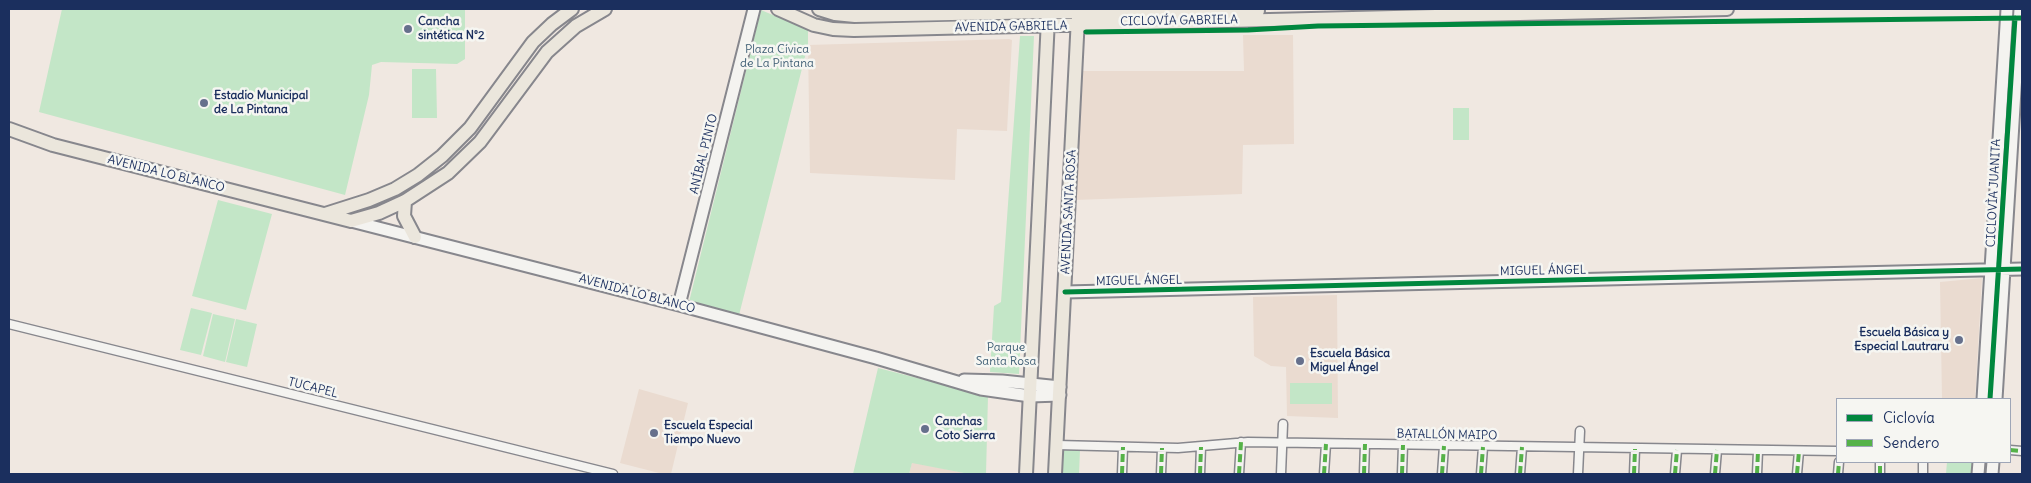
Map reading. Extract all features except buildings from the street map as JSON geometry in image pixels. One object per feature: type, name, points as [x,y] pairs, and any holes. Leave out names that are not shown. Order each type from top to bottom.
[{"type":"main road","points":[[325,214],[370,200],[407,182],[442,156],[470,128],[534,42],[552,24],[572,9]]},
{"type":"main road","points":[[351,221],[379,213],[405,201],[431,186],[459,163],[490,129],[538,63],[557,42],[576,26],[605,9]]},
{"type":"main road","name":"AVENIDA GABRIELA","points":[[778,9],[814,24],[843,30],[1078,26],[1248,20],[1727,9]]},
{"type":"main road","name":"AVENIDA GABRIELA","points":[[819,9],[835,14],[855,16],[1048,10],[1184,13],[1348,9]]},
{"type":"main road","points":[[1026,474],[1048,10]]},
{"type":"main road","name":"AVENIDA SANTA ROSA","points":[[1056,474],[1079,11]]},
{"type":"main road","points":[[498,90],[512,100]]},
{"type":"main road","name":"AVENIDA LO BLANCO","points":[[9,129],[53,145],[351,221]]},
{"type":"main road","points":[[405,201],[405,220],[415,238]]},
{"type":"street","name":"ANÍBAL PINTO","points":[[679,305],[754,9]]},
{"type":"street","points":[[1983,398],[2007,9]]},
{"type":"street","points":[[1996,398],[2020,9]]},
{"type":"street","points":[[2002,97],[2014,97]]},
{"type":"street","name":"AVENIDA LO BLANCO","points":[[351,221],[679,305],[947,378],[995,386],[1060,391]]},
{"type":"street","name":"MIGUEL ÁNGEL","points":[[1065,292],[2022,269]]},
{"type":"street","name":"TUCAPEL","points":[[9,324],[613,474]]},
{"type":"street","points":[[1281,474],[1283,424]]},
{"type":"street","points":[[1578,474],[1580,431]]},
{"type":"street","points":[[1239,474],[1241,442]]},
{"type":"street","name":"BATALLÓN MAIPO","points":[[1057,445],[1162,448],[1201,447],[1241,442],[1522,448],[1836,451]]},
{"type":"street","points":[[1324,474],[1326,444]]},
{"type":"street","points":[[1364,474],[1365,444]]},
{"type":"street","points":[[1402,474],[1403,445]]},
{"type":"street","points":[[1442,474],[1444,446]]},
{"type":"street","points":[[1122,474],[1123,447]]},
{"type":"street","points":[[1200,474],[1201,447]]},
{"type":"street","points":[[1481,474],[1483,447]]},
{"type":"street","points":[[1161,474],[1162,448]]},
{"type":"street","points":[[1520,474],[1522,448]]},
{"type":"street","points":[[1634,474],[1635,449]]},
{"type":"street","points":[[1675,474],[1676,450]]},
{"type":"street","points":[[1715,474],[1717,450]]},
{"type":"street","points":[[1757,474],[1758,450]]},
{"type":"street","points":[[1798,474],[1799,451]]},
{"type":"street","points":[[574,474],[576,465]]},
{"type":"shaded area","points":[[1243,35],[1293,35],[1294,144],[1243,145],[1242,194],[1075,200],[1081,71],[1244,71]]},
{"type":"shaded area","points":[[1012,40],[1007,131],[957,129],[955,180],[810,173],[808,45]]},
{"type":"shaded area","name":"Escuela Básica y Especial Lautraru","points":[[1982,278],[1975,398],[1942,398],[1940,282]]},
{"type":"shaded area","name":"Escuela Básica Miguel Ángel","points":[[1337,295],[1338,418],[1287,416],[1286,367],[1271,366],[1254,356],[1253,297]]},
{"type":"shaded area","name":"Escuela Especial Tiempo Nuevo","points":[[639,389],[688,403],[671,474],[663,474],[620,463]]},
{"type":"shaded area","points":[[912,462],[969,474],[909,474]]},
{"type":"green space","name":"Estadio Municipal de La Pintana","points":[[62,9],[465,9],[465,59],[457,64],[381,62],[372,65],[369,95],[345,195],[39,112]]},
{"type":"green space","name":"Plaza Cívica de La Pintana","points":[[761,10],[808,30],[808,45],[739,315],[689,302]]},
{"type":"green space","name":"Parque Santa Rosa","points":[[1020,36],[1034,36],[1019,374],[990,372],[994,306],[1001,302]]},
{"type":"green space","points":[[412,69],[436,69],[437,118],[412,118]]},
{"type":"green space","points":[[1453,108],[1469,108],[1469,140],[1453,140]]},
{"type":"green space","points":[[218,200],[272,214],[246,310],[192,296]]},
{"type":"green space","points":[[191,308],[212,313],[201,355],[180,350]]},
{"type":"green space","points":[[213,314],[235,319],[225,362],[203,356]]},
{"type":"green space","points":[[236,319],[257,324],[247,367],[226,362]]},
{"type":"green space","name":"Canchas Coto Sierra","points":[[878,368],[988,396],[986,474],[969,474],[912,463],[909,474],[853,474]]},
{"type":"green space","points":[[1290,383],[1332,383],[1332,404],[1290,404]]},
{"type":"green space","points":[[1062,449],[1080,450],[1079,474],[1061,474]]},
{"type":"green space","points":[[1947,463],[1976,463],[1975,474],[1946,474]]},
{"type":"marked path","points":[[1239,474],[1241,442]]},
{"type":"marked path","points":[[1324,474],[1326,444]]},
{"type":"marked path","points":[[1364,474],[1365,444]]},
{"type":"marked path","points":[[1402,474],[1403,445]]},
{"type":"marked path","points":[[1442,474],[1444,446]]},
{"type":"marked path","points":[[1122,474],[1123,447]]},
{"type":"marked path","points":[[1200,474],[1201,447]]},
{"type":"marked path","points":[[1481,474],[1483,447]]},
{"type":"marked path","points":[[1520,474],[1522,447]]},
{"type":"marked path","points":[[1161,474],[1162,448]]},
{"type":"marked path","points":[[1634,474],[1635,449]]},
{"type":"marked path","points":[[1675,474],[1677,450]]},
{"type":"marked path","points":[[1715,474],[1717,450]]},
{"type":"marked path","points":[[2011,450],[2022,451]]},
{"type":"marked path","points":[[1757,474],[1758,451]]},
{"type":"marked path","points":[[1797,474],[1799,451]]},
{"type":"marked path","points":[[1838,474],[1839,463]]},
{"type":"marked path","points":[[1880,463],[1880,474]]},
{"type":"cycle path","name":"CICLOVÌA JUANITA","points":[[1990,398],[2015,18]]},
{"type":"cycle path","name":"CICLOVÍA GABRIELA","points":[[1086,32],[1248,30],[1318,26],[2022,18]]},
{"type":"cycle path","points":[[1065,292],[2022,269]]},
{"type":"place","name":"Cancha sintética N°2","points":[[408,29]]},
{"type":"place","name":"Estadio Municipal de La Pintana","points":[[204,103]]},
{"type":"place","name":"Escuela Básica y Especial Lautraru","points":[[1959,340]]},
{"type":"place","name":"Escuela Básica Miguel Ángel","points":[[1300,361]]},
{"type":"place","name":"Canchas Coto Sierra","points":[[925,429]]},
{"type":"place","name":"Escuela Especial Tiempo Nuevo","points":[[654,433]]}]
